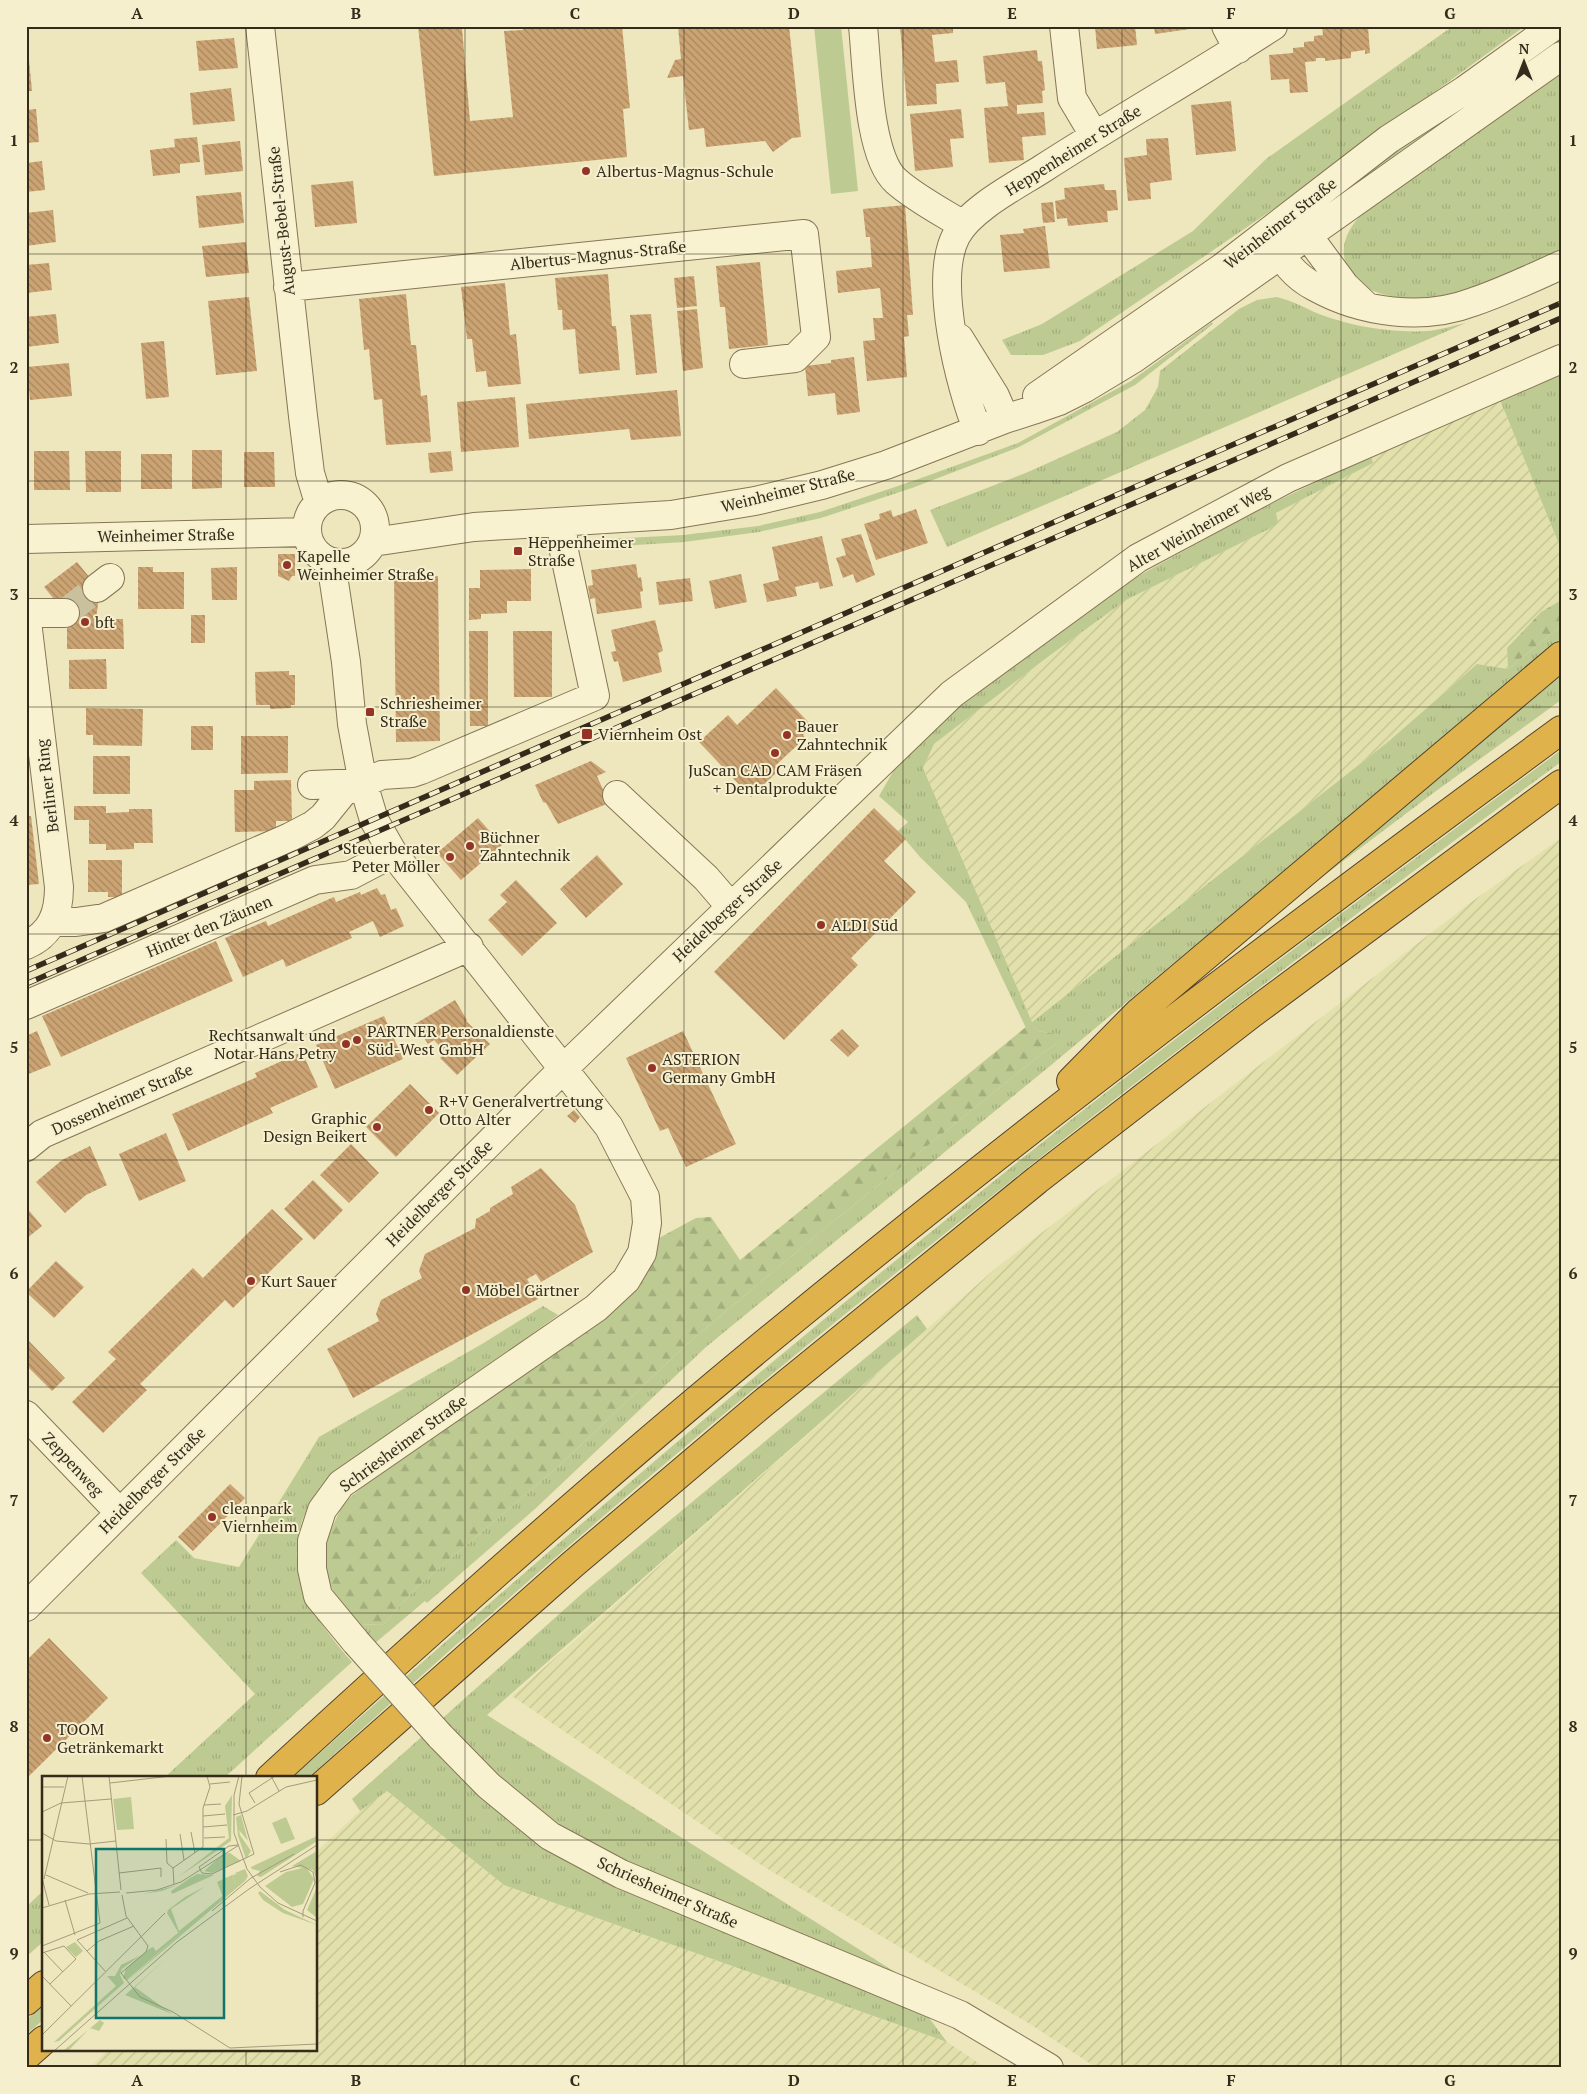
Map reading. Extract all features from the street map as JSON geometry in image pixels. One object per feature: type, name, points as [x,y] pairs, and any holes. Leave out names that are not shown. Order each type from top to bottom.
[{"type":"highway","points":[[1006,1149],[1138,1013],[1561,656]]},
{"type":"highway","points":[[272,1776],[380,1677],[595,1487],[791,1321],[1006,1149],[1228,978],[1561,730]]},
{"type":"highway","points":[[318,1790],[573,1564],[763,1403],[1029,1186],[1250,1015],[1561,784]]},
{"type":"highway","points":[[26,2001],[42,1987]]},
{"type":"highway","points":[[26,2056],[42,2042]]},
{"type":"street","name":"August-Bebel-Straße","points":[[260,26],[303,416],[321,461],[329,499]]},
{"type":"street","points":[[864,26],[873,123],[883,164],[895,180],[963,225]]},
{"type":"street","points":[[1064,26],[1072,98],[1094,135]]},
{"type":"street","name":"Heppenheimer Straße","points":[[978,431],[961,384],[947,299],[948,266],[953,244],[963,225],[988,203],[1094,135],[1232,37],[1273,26]]},
{"type":"street","name":"Weinheimer Straße","points":[[1005,419],[1223,267],[1389,139],[1465,90],[1554,26]]},
{"type":"street","name":"Weinheimer Straße","points":[[374,531],[562,523],[671,515],[755,501],[822,485],[877,468],[978,431],[1005,419],[1051,404],[1085,388],[1133,359],[1561,56]]},
{"type":"street","points":[[1366,306],[1345,286],[1308,236],[1294,227],[1280,222],[1278,242],[1281,255],[1298,275],[1310,284],[1336,297],[1366,306],[1406,312],[1448,309],[1472,303],[1561,266]]},
{"type":"street","name":"Albertus-Magnus-Straße","points":[[288,287],[804,234],[816,337],[795,358],[744,364]]},
{"type":"street","name":"Heppenheimer Straße","points":[[950,324],[995,396],[1005,419]]},
{"type":"street","name":"Alter Weinheimer Weg","points":[[857,787],[952,694],[1138,558],[1288,478],[1561,359]]},
{"type":"street","points":[[351,496],[362,502],[370,510],[374,531],[369,550],[342,562],[314,551],[306,532],[309,516],[329,499],[351,496]]},
{"type":"street","points":[[26,945],[41,936],[54,922],[76,922],[104,918],[290,837],[323,817],[344,791],[382,775],[412,773],[421,770],[595,696],[564,551],[562,523]]},
{"type":"street","name":"Weinheimer Straße","points":[[26,539],[306,532]]},
{"type":"street","name":"Schriesheimer Straße","points":[[342,562],[346,662],[352,724],[374,820],[393,852],[609,1127],[645,1196],[646,1223],[642,1253],[626,1280],[596,1308],[341,1484],[322,1510],[312,1541],[312,1569],[318,1596],[356,1642],[440,1736],[489,1786],[550,1836],[621,1874],[960,2015],[1049,2068]]},
{"type":"street","points":[[26,613],[65,613]]},
{"type":"street","name":"Berliner Ring","points":[[26,613],[60,887],[60,900],[54,922]]},
{"type":"street","points":[[312,785],[364,783]]},
{"type":"street","name":"Heidelberger Straße","points":[[26,1607],[564,1068],[857,787]]},
{"type":"street","points":[[617,795],[706,878],[731,906]]},
{"type":"street","name":"Hinter den Zäunen","points":[[26,1005],[315,880],[351,875],[393,852]]},
{"type":"street","name":"Dossenheimer Straße","points":[[26,1147],[42,1134],[469,947]]},
{"type":"street","name":"Zeppenweg","points":[[26,1415],[120,1513]]},
{"type":"shaded area","points":[[1500,400],[1561,549],[1561,600],[1541,612],[1507,648],[1508,669],[1477,664],[1389,741],[1032,1022],[923,768],[934,744],[1126,600],[1269,529],[1276,513],[1373,463],[1371,456]]},
{"type":"shaded area","points":[[1561,838],[1561,2068],[1097,2068],[1030,2024],[766,1868],[512,1696],[996,1268],[1470,903]]},
{"type":"shaded area","points":[[387,1791],[504,1885],[947,2042],[986,2068],[90,2068],[106,2052],[318,2052],[318,1850],[360,1811]]},
{"type":"green space","points":[[814,26],[841,26],[858,191],[831,194]]},
{"type":"green space","points":[[1453,26],[1525,26],[1278,206],[1080,341],[1043,355],[1011,355],[1002,340],[1042,324],[1193,231],[1266,159]]},
{"type":"green space","points":[[1561,37],[1326,207],[1322,202]]},
{"type":"green space","points":[[1561,72],[1561,253],[1468,290],[1443,295],[1418,298],[1394,297],[1371,290],[1360,284],[1347,268],[1344,251],[1350,230],[1365,210]]},
{"type":"green space","points":[[1277,297],[1332,319],[1373,328],[1428,331],[1466,323],[947,547],[930,510],[1028,472],[1117,432],[1145,410],[1158,387],[1160,371],[1239,309],[1257,300]]},
{"type":"green space","points":[[1212,322],[1213,324],[1135,385],[1019,447],[912,488],[821,518],[759,532],[684,542],[588,548],[587,540],[684,535],[758,526],[820,512],[1018,443],[1131,381]]},
{"type":"green space","points":[[1561,373],[1561,549],[1500,400]]},
{"type":"green space","points":[[1371,456],[1373,463],[1276,513],[1278,523],[1269,529],[1126,600],[934,744],[923,768],[1032,1022],[1389,741],[1477,664],[1508,669],[1561,626],[1561,640],[1050,1066],[706,1347],[535,1509],[427,1603],[425,1601],[374,1644],[359,1624],[383,1625],[416,1588],[560,1465],[688,1343],[824,1229],[1057,1043],[1057,1034],[1037,1031],[1032,1023],[1026,1028],[966,902],[920,857],[898,831],[908,822],[879,796],[902,756],[985,684],[1113,590],[1260,509]]},
{"type":"green space","points":[[1561,600],[1561,626],[1508,669],[1507,648],[1541,612]]},
{"type":"green space","points":[[1561,668],[1561,700],[1432,794],[1257,926]]},
{"type":"green space","points":[[1561,750],[1561,762],[1315,945],[1194,1038],[834,1323],[562,1552],[310,1776],[294,1776],[563,1540],[838,1308],[1024,1157],[1291,951]]},
{"type":"green space","points":[[1032,1022],[1037,1031],[1058,1034],[1057,1043],[824,1229],[688,1343],[560,1465],[416,1588],[383,1625],[359,1624],[338,1603],[329,1581],[325,1558],[328,1536],[343,1504],[371,1479],[559,1349],[628,1297],[648,1272],[659,1238],[696,1218],[711,1217],[740,1260]]},
{"type":"green space","points":[[543,1306],[558,1315],[321,1487],[302,1521],[297,1562],[300,1580],[307,1598],[326,1631],[352,1662],[226,1776],[166,1776],[255,1694],[141,1573],[176,1540],[194,1558],[239,1567],[319,1437],[482,1344]]},
{"type":"green space","points":[[917,1315],[927,1329],[487,1715],[895,1972],[947,2042],[504,1885],[387,1791],[360,1811],[352,1799],[585,1591]]},
{"type":"green space","points":[[42,1892],[42,1943],[26,1957],[26,1907]]},
{"type":"green space","points":[[42,2006],[42,2021],[26,2035],[26,2020]]},
{"type":"building","points":[[418,26],[471,26],[462,28],[470,121],[513,117],[504,31],[523,30],[523,26],[622,26],[630,108],[623,109],[627,157],[434,176]]},
{"type":"building","points":[[678,26],[789,26],[801,137],[792,138],[773,152],[765,141],[706,147],[704,128],[689,130],[683,76],[667,78],[675,60],[681,59]]},
{"type":"building","points":[[900,26],[953,26],[953,33],[932,35],[935,62],[957,60],[959,82],[936,84],[937,104],[907,106]]},
{"type":"building","points":[[1095,26],[1135,26],[1137,45],[1097,49]]},
{"type":"building","points":[[1154,26],[1197,26],[1197,28],[1155,34]]},
{"type":"building","points":[[1322,26],[1368,26],[1370,53],[1365,54],[1365,50],[1351,52],[1351,58],[1325,61],[1325,58],[1316,58],[1316,61],[1305,62],[1308,92],[1290,93],[1289,79],[1271,80],[1269,55],[1293,53],[1293,48],[1304,47],[1304,42],[1314,41],[1314,36],[1323,35]]},
{"type":"building","points":[[234,38],[238,68],[199,71],[196,41]]},
{"type":"building","points":[[1037,50],[1038,61],[1042,61],[1045,90],[1042,91],[1043,103],[1017,105],[1017,114],[1044,112],[1046,135],[1022,137],[1024,160],[989,163],[984,108],[1008,106],[1005,82],[986,84],[983,56]]},
{"type":"building","points":[[26,60],[29,60],[32,91],[26,91]]},
{"type":"building","points":[[231,88],[235,121],[193,125],[190,93]]},
{"type":"building","points":[[1231,101],[1236,151],[1196,155],[1191,105]]},
{"type":"building","points":[[36,109],[39,142],[26,143],[26,110]]},
{"type":"building","points":[[961,109],[964,138],[950,139],[953,167],[915,171],[910,114]]},
{"type":"building","points":[[197,137],[200,162],[180,164],[180,173],[153,176],[150,150],[175,147],[174,139]]},
{"type":"building","points":[[1168,138],[1172,180],[1150,183],[1151,199],[1128,201],[1124,158],[1147,155],[1146,139]]},
{"type":"building","points":[[240,141],[243,171],[205,175],[202,145]]},
{"type":"building","points":[[42,161],[45,190],[26,192],[26,163]]},
{"type":"building","points":[[353,181],[357,223],[315,227],[311,185]]},
{"type":"building","points":[[1104,184],[1105,190],[1116,190],[1118,210],[1107,211],[1108,222],[1068,226],[1067,218],[1057,219],[1055,201],[1065,199],[1064,188]]},
{"type":"building","points":[[241,192],[244,223],[199,228],[196,196]]},
{"type":"building","points":[[1053,202],[1055,222],[1043,223],[1041,203]]},
{"type":"building","points":[[905,205],[913,315],[907,315],[909,336],[904,337],[907,377],[867,381],[863,341],[875,340],[873,318],[883,318],[880,288],[838,293],[836,271],[872,267],[870,237],[866,237],[863,209]]},
{"type":"building","points":[[53,210],[56,242],[26,246],[26,213]]},
{"type":"building","points":[[1045,226],[1050,268],[1004,272],[1000,235],[1024,233],[1023,229]]},
{"type":"building","points":[[246,242],[249,273],[206,277],[202,246]]},
{"type":"building","points":[[760,262],[768,345],[729,349],[725,307],[720,307],[716,266]]},
{"type":"building","points":[[49,263],[52,290],[26,293],[26,265]]},
{"type":"building","points":[[608,274],[612,326],[616,326],[620,370],[579,374],[575,329],[563,330],[562,310],[558,310],[555,278]]},
{"type":"building","points":[[694,276],[697,306],[677,308],[674,278]]},
{"type":"building","points":[[505,283],[510,335],[516,334],[521,384],[488,387],[486,371],[476,372],[472,339],[467,339],[461,287]]},
{"type":"building","points":[[406,294],[411,345],[416,345],[421,396],[427,395],[431,442],[386,445],[382,399],[374,400],[369,349],[364,350],[359,299]]},
{"type":"building","points":[[249,297],[257,371],[216,375],[208,301]]},
{"type":"building","points":[[697,309],[703,368],[683,371],[677,311]]},
{"type":"building","points":[[56,314],[59,343],[26,347],[26,317]]},
{"type":"building","points":[[651,314],[657,373],[636,375],[630,315]]},
{"type":"building","points":[[164,341],[169,397],[146,399],[141,343]]},
{"type":"building","points":[[854,357],[860,412],[837,415],[835,393],[808,396],[805,366],[831,363],[831,360]]},
{"type":"building","points":[[69,363],[72,396],[30,400],[27,367]]},
{"type":"building","points":[[677,390],[681,436],[631,440],[629,429],[529,439],[526,404]]},
{"type":"building","points":[[515,397],[519,447],[461,452],[457,402]]},
{"type":"building","points":[[192,450],[222,450],[222,488],[192,489]]},
{"type":"building","points":[[34,451],[69,451],[70,490],[34,490]]},
{"type":"building","points":[[85,451],[121,451],[121,492],[86,492]]},
{"type":"building","points":[[451,451],[453,471],[430,473],[428,453]]},
{"type":"building","points":[[244,452],[274,452],[275,487],[244,487]]},
{"type":"building","points":[[141,454],[172,454],[172,489],[141,489]]},
{"type":"building","points":[[916,509],[928,543],[876,560],[864,524],[880,519],[879,514],[891,510],[893,517]]},
{"type":"building","points":[[861,534],[875,575],[856,583],[853,574],[843,578],[836,558],[846,555],[841,539]]},
{"type":"building","points":[[822,536],[833,586],[820,589],[818,582],[795,587],[797,596],[767,602],[763,584],[779,580],[772,547]]},
{"type":"building","name":"Kapelle Weinheimer Straße","points":[[278,554],[295,554],[295,576],[292,576],[289,581],[278,576]]},
{"type":"building","points":[[77,562],[100,590],[96,619],[123,619],[124,649],[67,649],[67,621],[72,621],[44,587]]},
{"type":"building","points":[[636,564],[638,578],[641,577],[643,591],[640,592],[642,608],[597,614],[595,598],[590,599],[588,586],[593,585],[591,570]]},
{"type":"building","points":[[138,567],[153,567],[153,572],[184,572],[184,609],[138,609]]},
{"type":"building","points":[[237,567],[237,600],[212,600],[211,568]]},
{"type":"building","points":[[531,569],[531,601],[507,601],[507,613],[481,614],[481,619],[469,620],[469,588],[480,588],[480,570]]},
{"type":"building","points":[[741,574],[747,602],[715,609],[709,581]]},
{"type":"building","points":[[394,576],[438,576],[440,741],[396,742]]},
{"type":"building","points":[[690,578],[693,601],[659,605],[656,582]]},
{"type":"building","points":[[191,615],[205,615],[205,643],[191,643]]},
{"type":"building","points":[[655,620],[663,651],[658,653],[662,672],[623,682],[618,661],[614,662],[611,652],[616,651],[611,630]]},
{"type":"building","points":[[469,631],[488,631],[488,726],[470,726]]},
{"type":"building","points":[[513,631],[552,631],[552,697],[514,697]]},
{"type":"building","points":[[106,659],[107,689],[69,689],[69,660]]},
{"type":"building","points":[[289,671],[289,675],[295,675],[295,705],[291,705],[291,708],[270,709],[270,705],[256,705],[255,672]]},
{"type":"building","points":[[776,688],[812,726],[803,735],[805,738],[775,766],[779,770],[751,797],[699,742],[728,715],[737,725]]},
{"type":"building","points":[[86,708],[143,709],[142,746],[93,745],[93,735],[86,735]]},
{"type":"building","points":[[191,726],[213,726],[213,750],[191,750]]},
{"type":"building","points":[[241,736],[288,736],[288,773],[241,774]]},
{"type":"building","points":[[93,756],[130,756],[130,794],[93,794]]},
{"type":"building","points":[[591,761],[606,772],[597,776],[609,803],[558,824],[546,803],[543,802],[535,785]]},
{"type":"building","points":[[291,780],[292,821],[276,821],[276,831],[235,832],[234,790],[254,790],[254,781]]},
{"type":"building","points":[[74,806],[106,806],[106,813],[129,812],[129,809],[152,809],[153,843],[134,843],[134,849],[106,850],[106,844],[89,844],[89,820],[74,820]]},
{"type":"building","name":"ALDI Süd","points":[[874,808],[906,839],[884,861],[916,892],[851,958],[858,965],[784,1040],[714,972]]},
{"type":"building","points":[[26,816],[31,816],[39,884],[26,885]]},
{"type":"building","points":[[478,818],[502,845],[461,880],[437,853]]},
{"type":"building","points":[[597,855],[623,884],[586,918],[560,889]]},
{"type":"building","points":[[88,860],[122,860],[122,897],[108,897],[108,892],[88,892]]},
{"type":"building","points":[[516,880],[557,923],[522,956],[488,920],[507,902],[500,895]]},
{"type":"building","points":[[377,888],[381,895],[385,894],[391,910],[396,908],[404,926],[380,937],[373,921],[349,932],[352,938],[286,967],[283,959],[243,977],[225,938],[266,921],[268,926],[334,897],[336,902],[360,892],[361,895]]},
{"type":"building","points":[[216,941],[233,981],[61,1057],[42,1016]]},
{"type":"building","points":[[455,1000],[466,1021],[490,1044],[457,1075],[440,1058],[446,1053],[434,1040],[428,1044],[415,1024]]},
{"type":"building","points":[[384,1016],[403,1059],[335,1089],[316,1045]]},
{"type":"building","points":[[842,1029],[859,1046],[848,1057],[830,1040]]},
{"type":"building","points":[[37,1031],[51,1065],[26,1075],[26,1036]]},
{"type":"building","points":[[683,1031],[736,1144],[686,1167],[668,1128],[660,1131],[626,1058]]},
{"type":"building","points":[[302,1052],[318,1087],[270,1108],[273,1113],[188,1151],[172,1114],[257,1077],[255,1073]]},
{"type":"building","points":[[410,1084],[439,1113],[396,1157],[366,1127]]},
{"type":"building","points":[[574,1110],[580,1117],[575,1123],[567,1116]]},
{"type":"building","points":[[166,1133],[186,1181],[139,1201],[119,1154]]},
{"type":"building","points":[[351,1144],[379,1173],[349,1203],[320,1175]]},
{"type":"building","points":[[90,1146],[107,1185],[86,1195],[65,1213],[36,1182],[62,1160]]},
{"type":"building","name":"Möbel Gärtner","points":[[541,1168],[575,1205],[593,1252],[541,1282],[536,1274],[527,1279],[538,1299],[353,1398],[327,1349],[379,1321],[376,1314],[381,1300],[422,1278],[419,1271],[425,1254],[475,1228],[476,1219],[513,1194],[511,1187]]},
{"type":"building","points":[[313,1180],[343,1210],[314,1240],[284,1209]]},
{"type":"building","points":[[26,1207],[42,1226],[26,1239]]},
{"type":"building","points":[[272,1209],[303,1239],[233,1308],[225,1300],[140,1384],[147,1390],[103,1433],[72,1402],[116,1359],[108,1352],[193,1268],[203,1278]]},
{"type":"building","points":[[56,1261],[84,1287],[54,1318],[26,1292]]},
{"type":"building","points":[[26,1338],[65,1378],[52,1391],[26,1365]]},
{"type":"building","name":"cleanpark Viernheim","points":[[230,1484],[245,1498],[193,1551],[178,1537]]},
{"type":"building","name":"TOOM Getränkemarkt","points":[[49,1638],[108,1698],[26,1779],[26,1661]]},
{"type":"tunnel","points":[[65,613],[97,588]]},
{"type":"railway","points":[[26,971],[1561,303]]},
{"type":"railway","points":[[26,984],[1561,318]]},
{"type":"place","name":"Albertus-Magnus-Schule","points":[[586,171]]},
{"type":"place","name":"Heppenheimer Straße","points":[[518,551]]},
{"type":"place","name":"Kapelle Weinheimer Straße","points":[[287,565]]},
{"type":"place","name":"bft","points":[[85,622]]},
{"type":"place","name":"Schriesheimer Straße","points":[[370,712]]},
{"type":"place","name":"Viernheim Ost","points":[[587,734]]},
{"type":"place","name":"Bauer Zahntechnik","points":[[787,735]]},
{"type":"place","name":"JuScan CAD CAM Fräsen + Dentalprodukte","points":[[775,753]]},
{"type":"place","name":"Büchner Zahntechnik","points":[[470,846]]},
{"type":"place","name":"Steuerberater Peter Möller","points":[[450,857]]},
{"type":"place","name":"ALDI Süd","points":[[821,925]]},
{"type":"place","name":"PARTNER Personaldienste Süd-West GmbH","points":[[357,1040]]},
{"type":"place","name":"Rechtsanwalt und Notar Hans Petry","points":[[346,1044]]},
{"type":"place","name":"ASTERION Germany GmbH","points":[[652,1068]]},
{"type":"place","name":"R+V Generalvertretung Otto Alter","points":[[429,1110]]},
{"type":"place","name":"Graphic Design Beikert","points":[[377,1127]]},
{"type":"place","name":"Kurt Sauer","points":[[251,1281]]},
{"type":"place","name":"Möbel Gärtner","points":[[466,1290]]},
{"type":"place","name":"cleanpark Viernheim","points":[[212,1517]]},
{"type":"place","name":"TOOM Getränkemarkt","points":[[47,1738]]}]
